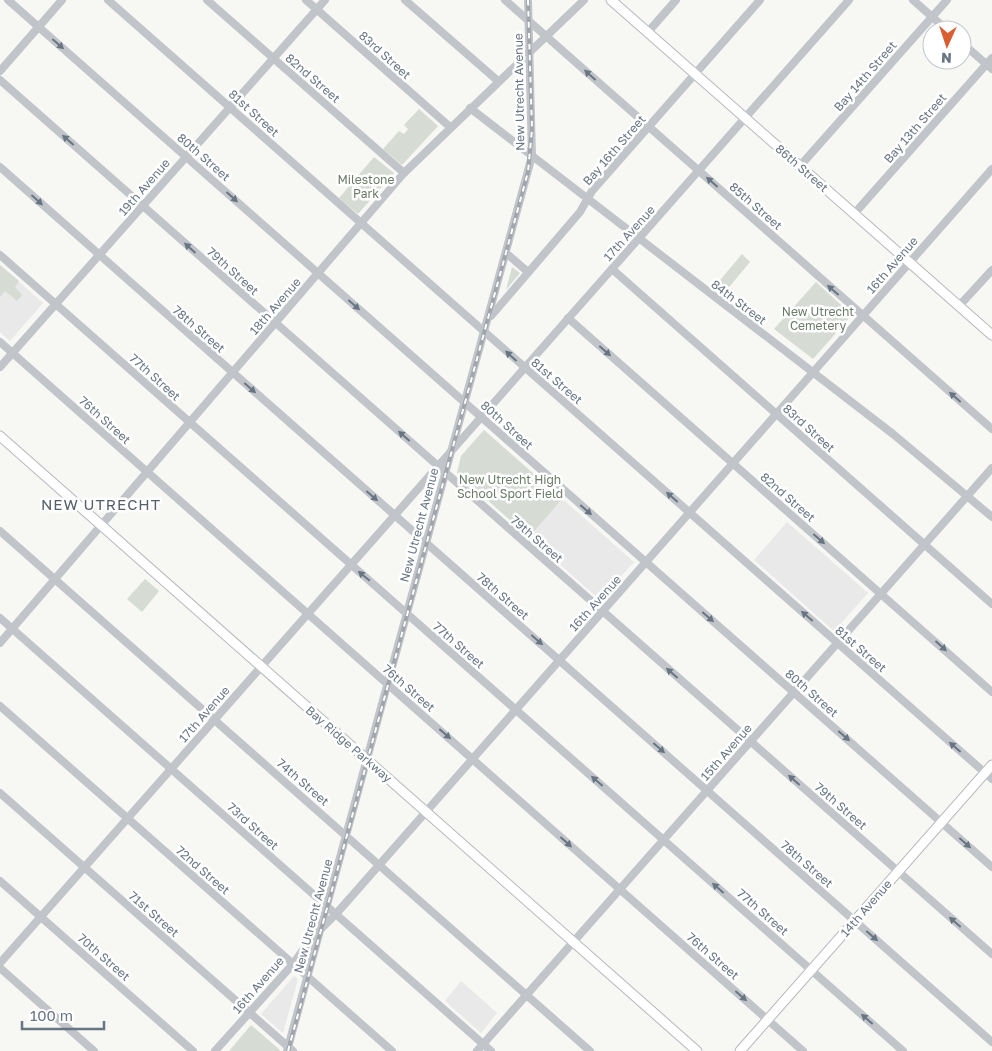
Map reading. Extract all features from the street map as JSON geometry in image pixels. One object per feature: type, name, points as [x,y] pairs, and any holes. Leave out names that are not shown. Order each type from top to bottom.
[{"type":"main road","name":"86th Street","points":[[611,0],[992,335]]},
{"type":"main road","name":"Bay Ridge Parkway","points":[[0,436],[697,1051]]},
{"type":"main road","name":"14th Avenue","points":[[740,1051],[941,822],[988,776],[992,764]]},
{"type":"street","name":"80th Street","points":[[8,0],[992,867]]},
{"type":"street","points":[[0,71],[62,0]]},
{"type":"street","name":"81st Street","points":[[108,0],[988,776]]},
{"type":"street","name":"82nd Street","points":[[207,0],[404,173]]},
{"type":"street","name":"83rd Street","points":[[306,0],[450,128]]},
{"type":"street","name":"19th Avenue","points":[[0,367],[325,0]]},
{"type":"street","points":[[405,0],[498,81]]},
{"type":"street","name":"85th Street","points":[[505,0],[992,429]]},
{"type":"street","name":"New Utrecht Avenue","points":[[289,1050],[366,760],[464,402],[485,333],[532,156],[528,0]]},
{"type":"street","name":"18th Avenue","points":[[0,643],[404,173],[584,0]]},
{"type":"street","points":[[648,32],[676,0]]},
{"type":"street","name":"Bay 16th Street","points":[[489,318],[580,212],[587,199],[760,0]]},
{"type":"street","name":"17th Avenue","points":[[0,962],[482,418],[848,0]]},
{"type":"street","points":[[914,0],[936,20]]},
{"type":"street","name":"Bay 14th Street","points":[[800,166],[947,0]]},
{"type":"street","points":[[972,52],[989,67]]},
{"type":"street","name":"Bay 13th Street","points":[[854,214],[989,67],[992,58]]},
{"type":"street","name":"79th Street","points":[[0,80],[992,954]]},
{"type":"street","name":"84th Street","points":[[470,108],[893,434],[992,517]]},
{"type":"street","name":"78th Street","points":[[0,167],[992,1042]]},
{"type":"street","name":"16th Avenue","points":[[215,1051],[293,964],[295,958],[322,927],[336,914],[603,612],[992,169]]},
{"type":"street","points":[[506,253],[528,272]]},
{"type":"street","name":"77th Street","points":[[0,255],[903,1051]]},
{"type":"street","name":"83rd Street","points":[[612,269],[992,604]]},
{"type":"street","points":[[959,306],[992,270]]},
{"type":"street","name":"82nd Street","points":[[568,318],[992,692]]},
{"type":"street","name":"76th Street","points":[[0,342],[803,1051]]},
{"type":"street","name":"15th Avenue","points":[[477,1051],[992,468]]},
{"type":"street","points":[[426,480],[441,485]]},
{"type":"street","name":"74th Street","points":[[0,531],[590,1051]]},
{"type":"street","name":"73rd Street","points":[[0,618],[491,1051]]},
{"type":"street","name":"72nd Street","points":[[0,706],[392,1051]]},
{"type":"street","name":"71st Street","points":[[0,793],[289,1050]]},
{"type":"street","name":"70th Street","points":[[0,881],[193,1051]]},
{"type":"street","points":[[0,968],[94,1051]]},
{"type":"shaded area","points":[[0,265],[43,303],[10,341],[0,332]]},
{"type":"shaded area","points":[[484,430],[634,562],[600,600],[457,473],[461,456]]},
{"type":"shaded area","points":[[787,522],[868,593],[834,631],[754,560]]},
{"type":"shaded area","points":[[294,976],[298,979],[283,1033],[261,1014]]},
{"type":"shaded area","points":[[461,981],[497,1013],[481,1033],[445,1001]]},
{"type":"green space","points":[[419,109],[438,126],[402,165],[383,149],[399,131],[404,134],[408,129],[404,125]]},
{"type":"green space","name":"Milestone Park","points":[[374,157],[394,173],[358,214],[339,198]]},
{"type":"green space","points":[[742,254],[750,262],[725,292],[716,285]]},
{"type":"green space","points":[[0,265],[19,281],[15,287],[22,295],[17,301],[5,291],[0,297]]},
{"type":"green space","points":[[512,267],[520,273],[506,290]]},
{"type":"green space","name":"New Utrecht Cemetery","points":[[816,282],[852,315],[813,359],[774,329]]},
{"type":"green space","name":"New Utrecht High School Sport Field","points":[[484,430],[562,499],[529,537],[457,473],[461,456]]},
{"type":"green space","points":[[145,579],[159,591],[142,612],[127,599]]},
{"type":"green space","points":[[251,1025],[280,1050],[229,1051]]},
{"type":"railway","points":[[288,1051],[528,172],[532,129],[528,0]]},
{"type":"district","name":"NEW UTRECHT","points":[[101,504]]}]
